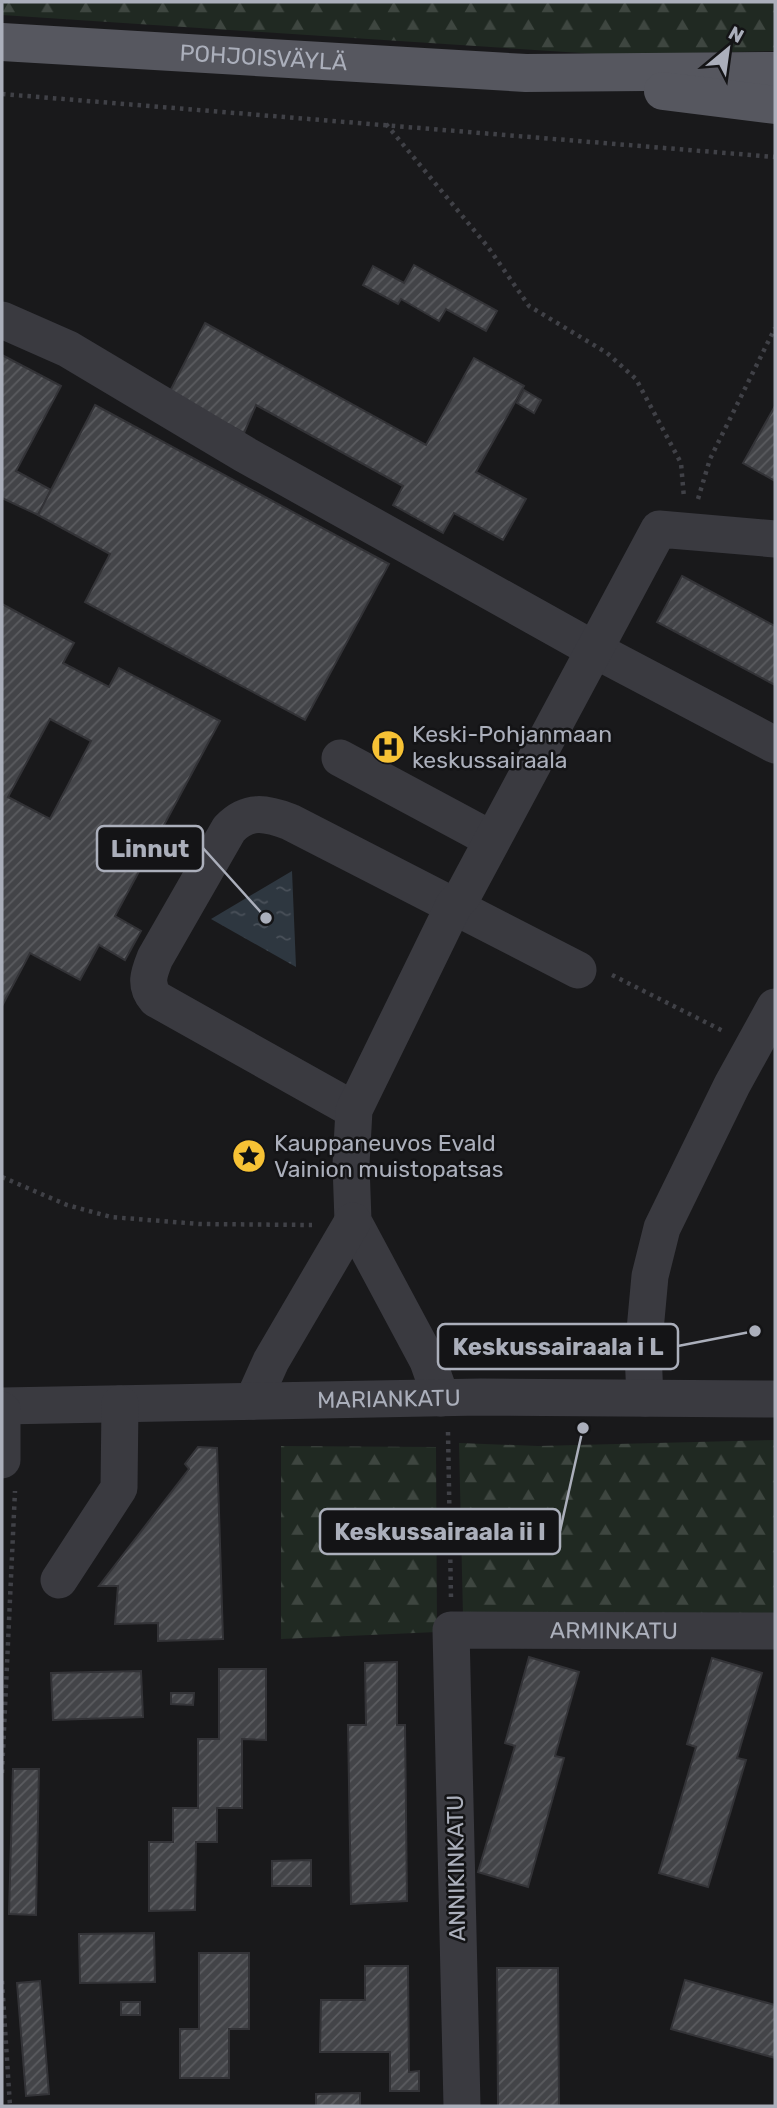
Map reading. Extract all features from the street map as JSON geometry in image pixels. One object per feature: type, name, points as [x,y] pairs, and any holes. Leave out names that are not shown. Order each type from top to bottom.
[{"type":"main road","name":"POHJOISVÄYLÄ","points":[[2,42],[526,73],[775,71]]},
{"type":"main road","name":"POHJOISVÄYLÄ","points":[[526,73],[775,105]]},
{"type":"street","points":[[2,320],[68,349],[244,454],[593,649],[775,745]]},
{"type":"street","points":[[444,1414],[429,1361],[353,1221],[354,1110],[454,905],[463,895],[659,529],[687,534],[775,539]]},
{"type":"street","points":[[340,758],[491,839]]},
{"type":"street","points":[[354,1110],[156,999],[149,991],[148,976],[155,958],[229,829],[239,818],[254,813],[268,814],[290,822],[592,972]]},
{"type":"street","points":[[645,1398],[643,1352],[650,1276],[662,1228],[775,1007]]},
{"type":"street","points":[[253,1401],[271,1361],[353,1221]]},
{"type":"street","name":"MARIANKATU","points":[[2,1408],[253,1401],[444,1414],[645,1398],[775,1399]]},
{"type":"street","points":[[59,1580],[119,1488],[120,1404]]},
{"type":"street","points":[[2,1408],[9,1471]]},
{"type":"street","name":"ARMINKATU","points":[[451,1630],[775,1631]]},
{"type":"street","name":"ANNIKINKATU","points":[[451,1630],[462,2106]]},
{"type":"path","points":[[2,94],[385,123],[775,157]]},
{"type":"path","points":[[385,123],[488,247],[529,306],[607,353],[636,379],[681,463],[687,534]]},
{"type":"path","points":[[687,534],[710,459],[775,328]]},
{"type":"path","points":[[592,972],[754,1045]]},
{"type":"path","points":[[2,1177],[67,1205],[111,1217],[253,1226],[353,1221]]},
{"type":"path","points":[[444,1414],[451,1630]]},
{"type":"path","points":[[2,1773],[9,1471]]},
{"type":"path","points":[[2,1981],[10,2106]]},
{"type":"green space","points":[[2,2],[775,2],[775,51],[612,55],[2,15]]},
{"type":"green space","points":[[775,1440],[775,1616],[463,1616],[459,1443],[538,1446]]},
{"type":"green space","points":[[281,1446],[436,1447],[437,1632],[281,1639]]},
{"type":"water","points":[[292,871],[296,967],[211,919]]},
{"type":"building","points":[[414,265],[497,311],[486,331],[446,309],[439,321],[401,299],[398,304],[363,285],[373,266],[404,283]]},
{"type":"building","points":[[205,323],[426,445],[474,358],[524,386],[476,472],[526,499],[503,540],[454,513],[443,533],[393,505],[403,486],[256,405],[244,433],[169,393]]},
{"type":"building","points":[[2,355],[61,386],[16,471],[51,490],[38,515],[2,498]]},
{"type":"building","points":[[524,390],[541,400],[534,413],[517,403]]},
{"type":"building","points":[[95,405],[389,564],[305,720],[85,602],[110,554],[38,515]]},
{"type":"building","points":[[775,406],[775,481],[743,463]]},
{"type":"building","points":[[682,576],[775,626],[775,685],[657,622]]},
{"type":"building","points":[[2,604],[74,643],[63,663],[109,687],[119,668],[220,721],[115,916],[141,931],[125,960],[99,945],[80,980],[30,953],[2,1006]],"holes":[[[50,719],[91,741],[50,819],[8,797]]]},
{"type":"building","points":[[198,1447],[217,1448],[223,1639],[158,1641],[158,1623],[115,1624],[118,1586],[99,1586],[189,1469],[185,1464]]},
{"type":"building","points":[[529,1657],[579,1672],[555,1756],[564,1758],[528,1887],[478,1872],[515,1746],[505,1743]]},
{"type":"building","points":[[712,1658],[762,1673],[737,1758],[746,1760],[708,1887],[659,1873],[696,1747],[687,1744]]},
{"type":"building","points":[[397,1662],[397,1725],[405,1725],[407,1901],[351,1904],[348,1725],[366,1725],[365,1663]]},
{"type":"building","points":[[219,1669],[266,1669],[266,1740],[242,1739],[242,1808],[217,1808],[217,1842],[196,1842],[195,1910],[149,1911],[149,1842],[173,1842],[173,1808],[198,1808],[198,1739],[219,1739]]},
{"type":"building","points":[[141,1671],[143,1717],[53,1720],[51,1673]]},
{"type":"building","points":[[171,1693],[194,1693],[193,1705],[171,1704]]},
{"type":"building","points":[[13,1769],[39,1769],[36,1915],[9,1914]]},
{"type":"building","points":[[311,1860],[311,1886],[272,1886],[272,1861]]},
{"type":"building","points":[[154,1933],[155,1982],[80,1983],[79,1934]]},
{"type":"building","points":[[199,1953],[249,1953],[249,2029],[229,2029],[229,2078],[180,2078],[180,2029],[199,2029]]},
{"type":"building","points":[[365,1966],[408,1966],[409,2072],[419,2071],[419,2091],[390,2091],[390,2052],[320,2052],[321,2000],[365,2000]]},
{"type":"building","points":[[497,1968],[558,1968],[559,2106],[498,2106]]},
{"type":"building","points":[[685,1980],[775,2005],[775,2058],[671,2029]]},
{"type":"building","points":[[40,1981],[49,2094],[26,2096],[17,1983]]},
{"type":"building","points":[[121,2002],[140,2002],[140,2015],[121,2015]]},
{"type":"building","points":[[360,2093],[360,2106],[316,2106],[316,2094]]},
{"type":"place","name":"Keski-Pohjanmaan keskussairaala","points":[[388,747]]},
{"type":"place","name":"Linnut","points":[[266,918]]},
{"type":"place","name":"Kauppaneuvos Evald Vainion muistopatsas","points":[[249,1156]]},
{"type":"place","name":"Keskussairaala i L","points":[[755,1331]]},
{"type":"place","name":"Keskussairaala ii I","points":[[583,1428]]}]
